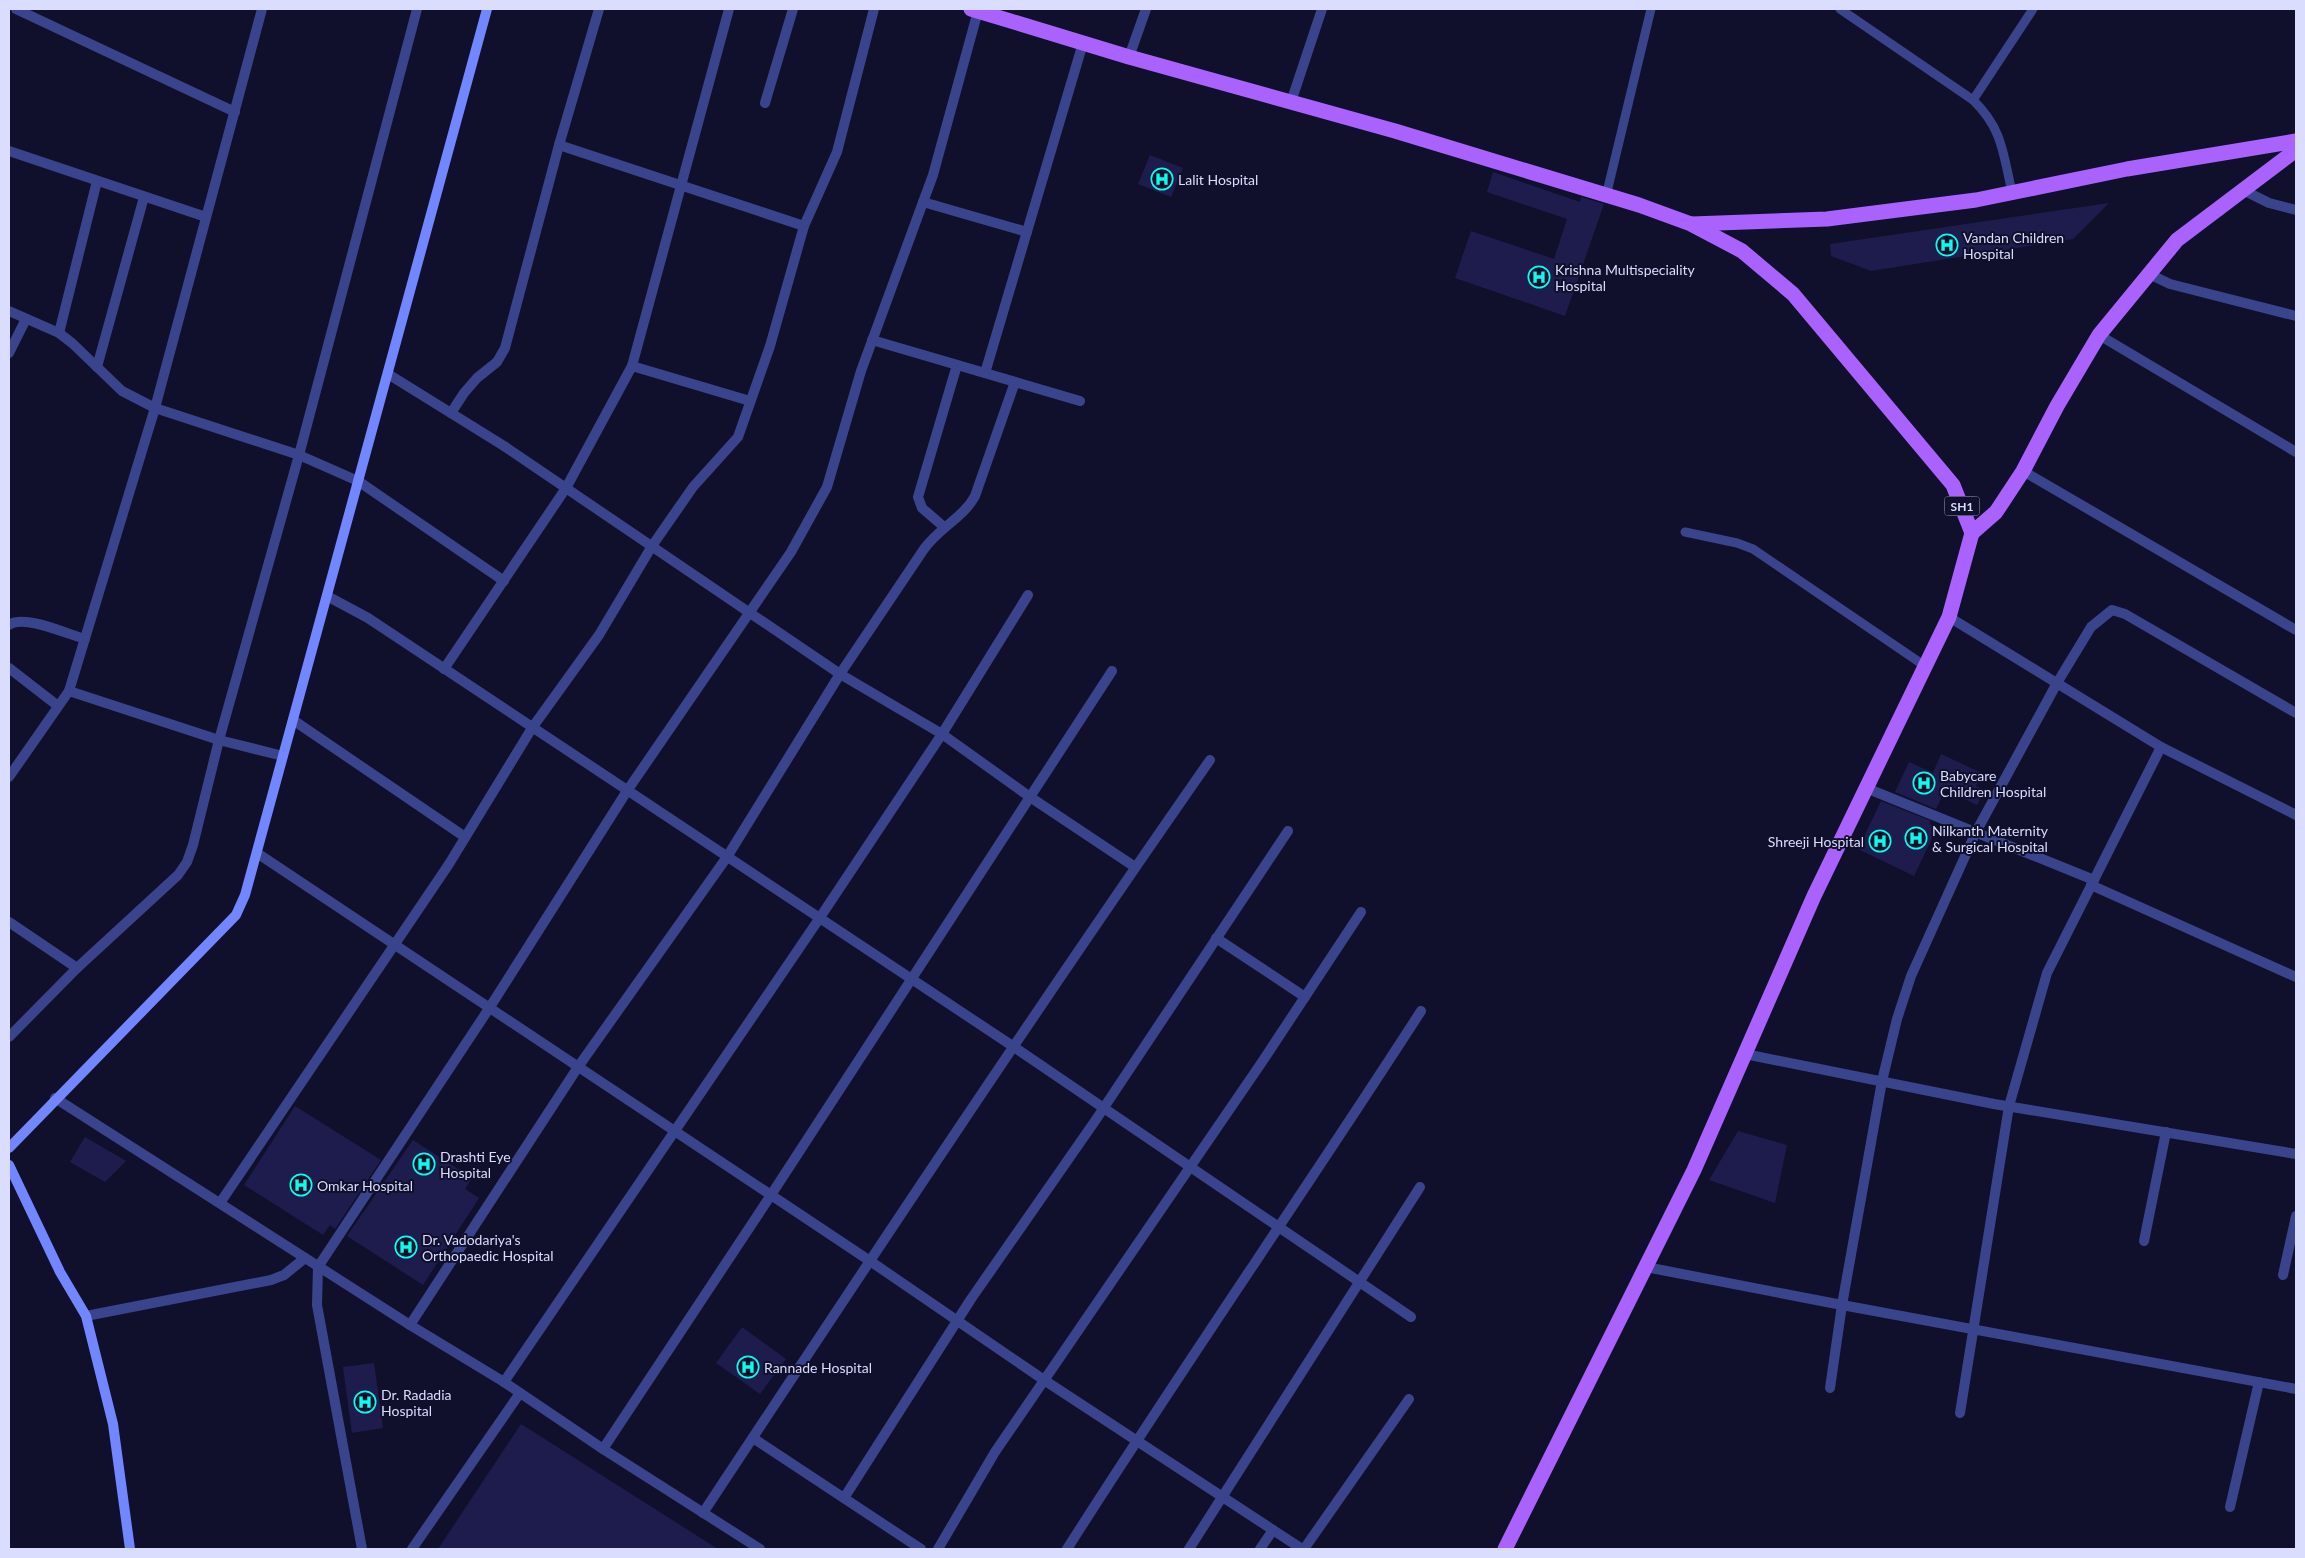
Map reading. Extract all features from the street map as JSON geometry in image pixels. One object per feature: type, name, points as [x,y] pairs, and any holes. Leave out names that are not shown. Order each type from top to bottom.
[{"type":"main road","name":"SH1","points":[[974,10],[1129,57],[1404,134],[1691,224],[1742,251],[1793,294],[1953,485],[1972,533],[1949,617],[1814,896],[1694,1170],[1505,1549]]},
{"type":"main road","points":[[1691,224],[1827,218],[1976,200],[2126,169],[2296,141]]},
{"type":"main road","points":[[1972,533],[1996,512],[2023,471],[2057,406],[2099,335],[2177,240],[2296,150]]},
{"type":"street","points":[[16,9],[235,112]]},
{"type":"street","points":[[9,777],[69,691],[155,408],[262,9]]},
{"type":"street","points":[[9,1037],[77,968],[178,875],[187,862],[193,846],[219,740],[299,454],[416,9]]},
{"type":"street","points":[[9,1148],[55,1098],[236,914],[245,895],[487,9]]},
{"type":"street","points":[[451,413],[464,393],[477,378],[497,362],[506,348],[559,145],[599,9]]},
{"type":"street","points":[[444,669],[566,488],[632,366],[729,9]]},
{"type":"street","points":[[764,103],[793,9]]},
{"type":"street","points":[[220,1203],[465,838],[532,728],[599,635],[652,546],[693,487],[738,437],[770,346],[804,226],[838,152],[874,9]]},
{"type":"street","points":[[1129,57],[1146,9]]},
{"type":"street","points":[[1291,102],[1322,9]]},
{"type":"street","points":[[362,1549],[317,1305],[318,1267],[490,1007],[628,791],[748,612],[791,552],[827,487],[861,371],[933,175],[974,10]]},
{"type":"street","points":[[985,373],[1082,43]]},
{"type":"street","points":[[559,145],[804,226]]},
{"type":"street","points":[[9,152],[206,216]]},
{"type":"street","points":[[59,333],[97,181]]},
{"type":"street","points":[[2243,190],[2269,203],[2296,210]]},
{"type":"street","points":[[96,367],[144,197]]},
{"type":"street","points":[[923,202],[1026,232]]},
{"type":"street","points":[[2149,274],[2170,284],[2296,316]]},
{"type":"street","points":[[9,311],[59,333],[122,391],[155,408],[299,454],[358,481],[504,581]]},
{"type":"street","points":[[9,353],[26,318]]},
{"type":"street","points":[[2099,335],[2296,452]]},
{"type":"street","points":[[872,340],[1080,400]]},
{"type":"street","points":[[944,527],[922,508],[918,497],[957,365]]},
{"type":"street","points":[[632,366],[750,402]]},
{"type":"street","points":[[388,374],[566,488],[840,674],[942,734],[1030,797],[1135,867]]},
{"type":"street","points":[[410,1325],[578,1067],[727,857],[840,674],[924,549],[934,535],[970,506],[1015,382]]},
{"type":"street","points":[[2023,471],[2296,630]]},
{"type":"street","points":[[504,1382],[819,919],[942,734],[1028,595]]},
{"type":"street","points":[[327,596],[368,618],[1014,1047],[1411,1317]]},
{"type":"street","points":[[1830,1388],[1842,1305],[1882,1082],[1897,1019],[1911,976],[1976,832],[2057,683],[2091,627],[2112,610],[2125,614],[2296,713]]},
{"type":"street","points":[[1949,617],[2161,747],[2296,815]]},
{"type":"street","points":[[9,625],[13,622],[26,621],[85,639]]},
{"type":"street","points":[[9,668],[58,706]]},
{"type":"street","points":[[603,1448],[912,980],[1112,671]]},
{"type":"street","points":[[69,691],[219,740],[283,756]]},
{"type":"street","points":[[293,720],[465,838]]},
{"type":"street","points":[[1960,1413],[2009,1106],[2047,974],[2161,747]]},
{"type":"street","points":[[703,1513],[1135,867],[1210,760]]},
{"type":"street","points":[[1866,788],[1976,832],[2093,883],[2296,977]]},
{"type":"street","points":[[844,1498],[957,1321],[1103,1109],[1288,831]]},
{"type":"street","points":[[257,853],[870,1261],[1222,1499],[1303,1549],[1409,1399]]},
{"type":"street","points":[[938,1549],[995,1452],[1191,1166],[1361,912]]},
{"type":"street","points":[[9,922],[77,968]]},
{"type":"street","points":[[1216,938],[1305,997]]},
{"type":"street","points":[[1067,1549],[1136,1441],[1279,1228],[1421,1011]]},
{"type":"street","points":[[1744,1054],[2009,1106],[2296,1154]]},
{"type":"street","points":[[55,1098],[318,1267],[504,1382],[760,1549]]},
{"type":"street","points":[[2144,1241],[2166,1132]]},
{"type":"street","points":[[9,1165],[60,1272],[86,1316],[113,1424],[130,1549]]},
{"type":"street","points":[[1189,1549],[1420,1187]]},
{"type":"street","points":[[2282,1275],[2296,1216]]},
{"type":"street","points":[[86,1316],[271,1280],[284,1275],[305,1258]]},
{"type":"street","points":[[1646,1266],[1842,1305],[2296,1389]]},
{"type":"street","points":[[2230,1507],[2259,1382]]},
{"type":"street","points":[[412,1549],[520,1393]]},
{"type":"street","points":[[753,1438],[920,1549]]},
{"type":"street","points":[[1260,1549],[1273,1530]]},
{"type":"lane","points":[[1606,196],[1651,9]]},
{"type":"lane","points":[[1840,9],[1974,100],[1988,114],[1997,130],[2012,192]]},
{"type":"lane","points":[[1974,100],[2033,9]]},
{"type":"lane","points":[[1685,532],[1738,543],[1752,549],[1925,666]]},
{"type":"building","points":[[1150,155],[1183,168],[1171,197],[1138,184]]},
{"type":"building","points":[[1493,172],[1580,202],[1581,197],[1604,204],[1565,316],[1455,278],[1471,231],[1554,259],[1567,219],[1487,192]]},
{"type":"building","points":[[2109,203],[2073,239],[1871,271],[1831,256],[1830,244]]},
{"type":"building","points":[[1941,754],[1982,773],[1976,786],[1985,790],[1977,805],[1945,790],[1936,809],[1895,792],[1909,762],[1933,773]]},
{"type":"building","points":[[1881,801],[1931,821],[1929,824],[1937,828],[1914,876],[1858,849]]},
{"type":"building","points":[[295,1106],[381,1160],[335,1229],[330,1225],[323,1235],[244,1185]]},
{"type":"building","points":[[1738,1131],[1787,1145],[1775,1203],[1709,1180]]},
{"type":"building","points":[[85,1137],[126,1161],[105,1182],[70,1162]]},
{"type":"building","points":[[413,1140],[472,1178],[465,1189],[479,1198],[423,1285],[347,1236]]},
{"type":"building","points":[[742,1327],[786,1359],[760,1394],[716,1363]]},
{"type":"building","points":[[374,1363],[383,1428],[352,1433],[343,1367]]},
{"type":"building","points":[[521,1424],[718,1549],[438,1549]]},
{"type":"place","name":"Lalit Hospital","points":[[1162,179]]},
{"type":"place","name":"Vandan Children Hospital","points":[[1947,245]]},
{"type":"place","name":"Krishna Multispeciality Hospital","points":[[1539,277]]},
{"type":"place","name":"Babycare Children Hospital","points":[[1924,783]]},
{"type":"place","name":"Nilkanth Maternity & Surgical Hospital","points":[[1916,838]]},
{"type":"place","name":"Shreeji Hospital","points":[[1880,841]]},
{"type":"place","name":"Drashti Eye Hospital","points":[[424,1164]]},
{"type":"place","name":"Omkar Hospital","points":[[301,1185]]},
{"type":"place","name":"Dr. Vadodariya's Orthopaedic Hospital","points":[[406,1247]]},
{"type":"place","name":"Rannade Hospital","points":[[748,1367]]},
{"type":"place","name":"Dr. Radadia Hospital","points":[[365,1402]]}]
